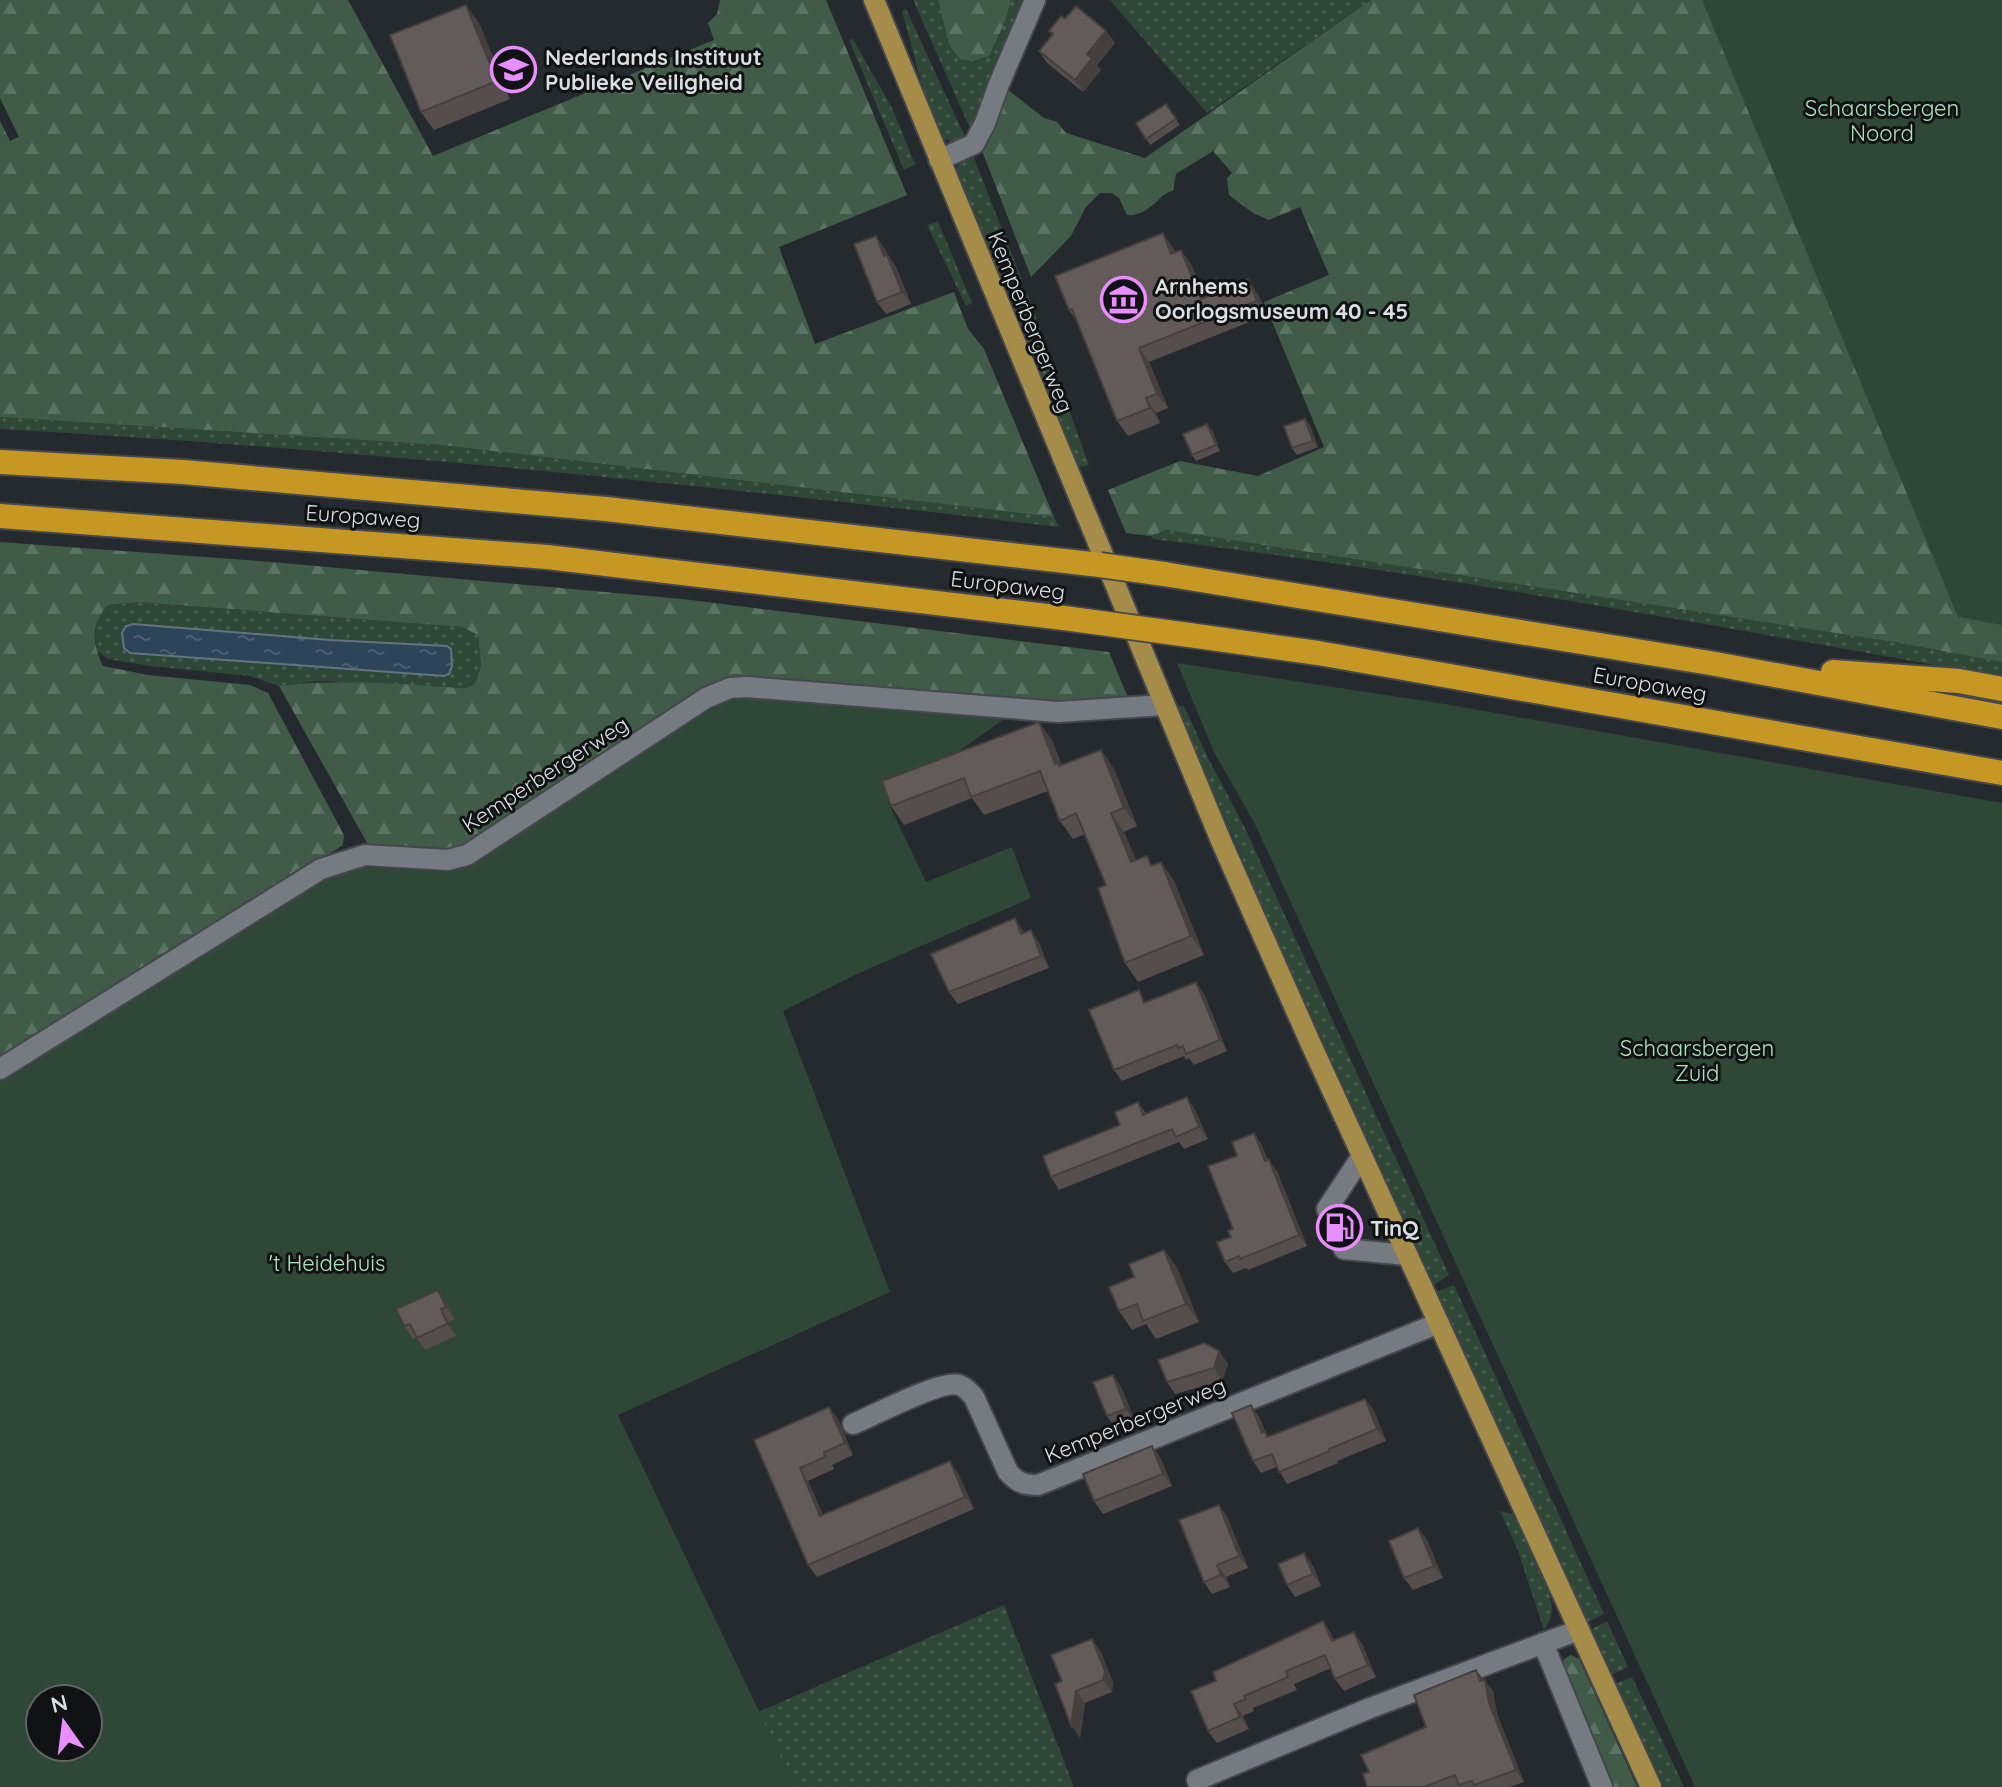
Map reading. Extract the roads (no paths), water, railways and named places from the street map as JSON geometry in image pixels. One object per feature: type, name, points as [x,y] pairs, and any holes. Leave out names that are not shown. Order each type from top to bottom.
[{"type":"highway","name":"Europaweg","points":[[0,462],[183,472],[606,509],[1040,556],[1710,663],[2002,717]]},
{"type":"highway","name":"Europaweg","points":[[0,516],[547,557],[1064,618],[1318,653],[2002,773]]},
{"type":"highway","points":[[1710,663],[1959,681],[2002,689]]},
{"type":"main road","name":"Kemperbergerweg","points":[[874,0],[1227,855],[1651,1787]]},
{"type":"street","points":[[939,160],[974,144],[1035,0]]},
{"type":"street","name":"Kemperbergerweg","points":[[0,1069],[321,869],[365,855],[448,860],[467,855],[706,698],[730,688],[1058,712],[1164,705]]},
{"type":"street","points":[[1362,1156],[1327,1209],[1344,1249],[1407,1255]]},
{"type":"street","name":"Kemperbergerweg","points":[[853,1424],[939,1386],[957,1383],[974,1397],[1008,1472],[1025,1485],[1038,1485],[1439,1323]]},
{"type":"street","points":[[1197,1780],[1370,1708],[1579,1630]]},
{"type":"street","points":[[1543,1643],[1602,1787]]},
{"type":"water","points":[[133,624],[447,646],[451,649],[452,666],[449,674],[444,676],[130,653],[124,648],[122,633],[126,626]]},
{"type":"place","name":"Nederlands Instituut Publieke Veiligheid","points":[[514,70]]},
{"type":"place","name":"Arnhems Oorlogsmuseum 40 - 45","points":[[1124,299]]},
{"type":"place","name":"TinQ","points":[[1339,1228]]},
{"type":"park label","name":"Schaarsbergen Noord","points":[[1882,120]]},
{"type":"park label","name":"Schaarsbergen Zuid","points":[[1697,1060]]},
{"type":"park label","name":"'t Heidehuis","points":[[327,1263]]}]
